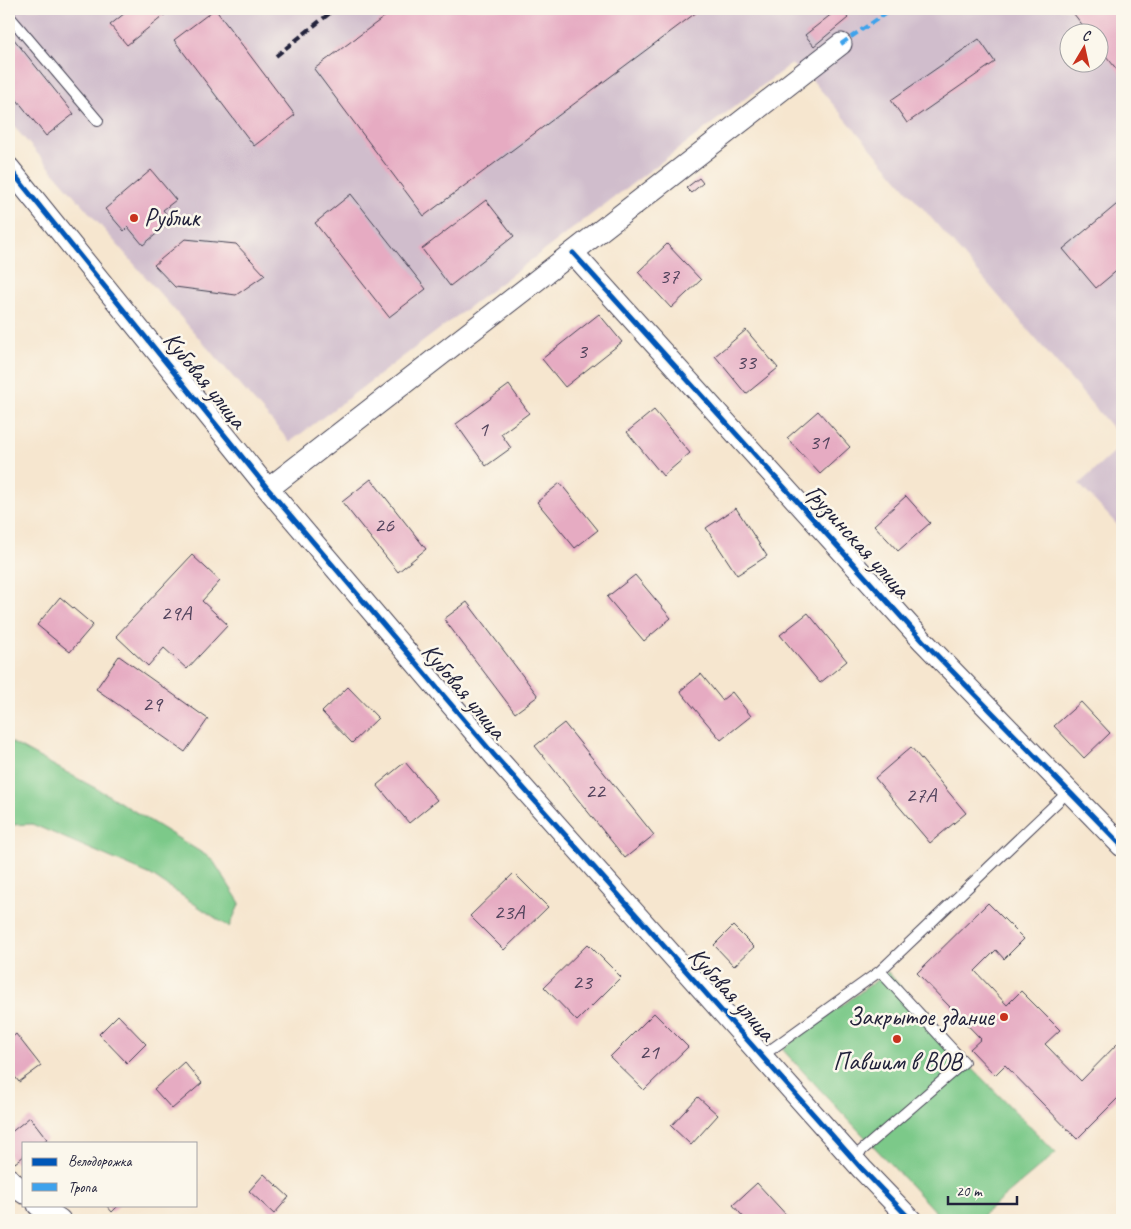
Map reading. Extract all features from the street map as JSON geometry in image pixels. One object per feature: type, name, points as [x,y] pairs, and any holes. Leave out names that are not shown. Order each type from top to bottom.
[{"type":"street","points":[[268,489],[841,44]]},
{"type":"street","name":"Кубовая улица","points":[[9,168],[268,489],[495,756],[852,1158],[911,1220]]},
{"type":"street","name":"Грузинская улица","points":[[573,253],[923,641],[1122,846]]},
{"type":"street","points":[[9,1179],[22,1190]]},
{"type":"street","points":[[36,1211],[60,1220]]},
{"type":"lane","points":[[9,16],[98,121]]},
{"type":"lane","points":[[762,1056],[880,971],[1069,791]]},
{"type":"lane","points":[[852,1158],[964,1062],[880,971]]},
{"type":"shaded area","points":[[9,9],[1122,9],[1122,439],[812,80],[791,64],[290,442],[9,121]]},
{"type":"shaded area","points":[[1122,445],[1122,530],[1079,484]]},
{"type":"green space","points":[[9,741],[108,795],[212,859],[240,903],[229,927],[151,875],[32,824],[9,825]]},
{"type":"green space","points":[[888,972],[972,1068],[1056,1153],[977,1220],[943,1220],[782,1049]]},
{"type":"building","points":[[130,9],[172,9],[127,45],[110,25]]},
{"type":"building","points":[[215,9],[295,115],[254,146],[174,40]]},
{"type":"building","points":[[395,9],[701,9],[424,216],[314,69]]},
{"type":"building","points":[[838,9],[841,9],[848,18],[814,46],[805,35]]},
{"type":"building","points":[[1070,9],[1122,9],[1122,76],[1108,58],[1108,22],[1080,22]]},
{"type":"building","points":[[9,33],[74,114],[46,136],[9,90]]},
{"type":"building","points":[[979,39],[995,62],[907,123],[891,100]]},
{"type":"building","points":[[151,170],[176,200],[163,210],[172,221],[143,245],[128,227],[124,231],[105,209]]},
{"type":"building","points":[[699,178],[703,183],[691,193],[686,188]]},
{"type":"building","points":[[351,194],[426,289],[389,317],[315,223]]},
{"type":"building","points":[[486,200],[514,236],[450,286],[422,249]]},
{"type":"building","points":[[1122,200],[1122,270],[1120,268],[1096,288],[1063,249]]},
{"type":"building","points":[[185,239],[236,244],[265,275],[236,295],[175,287],[154,265]]},
{"type":"building","points":[[667,244],[701,280],[671,308],[638,272]]},
{"type":"building","points":[[599,314],[622,342],[565,387],[542,359]]},
{"type":"building","points":[[746,330],[778,368],[746,394],[715,356]]},
{"type":"building","points":[[509,385],[529,413],[501,434],[511,448],[486,466],[456,424]]},
{"type":"building","points":[[654,410],[690,453],[663,476],[627,432]]},
{"type":"building","points":[[818,411],[850,447],[820,474],[787,438]]},
{"type":"building","points":[[371,479],[426,549],[398,572],[342,502]]},
{"type":"building","points":[[560,483],[598,530],[575,548],[537,502]]},
{"type":"building","points":[[906,496],[930,523],[898,551],[874,525]]},
{"type":"building","points":[[736,508],[767,556],[737,575],[706,528]]},
{"type":"building","points":[[192,555],[220,581],[202,601],[228,625],[187,669],[164,648],[148,666],[116,636]]},
{"type":"building","points":[[635,575],[671,618],[644,641],[607,597]]},
{"type":"building","points":[[60,597],[93,625],[70,652],[37,625]]},
{"type":"building","points":[[467,602],[538,696],[515,713],[444,619]]},
{"type":"building","points":[[808,613],[847,661],[820,683],[780,635]]},
{"type":"building","points":[[119,656],[208,719],[185,752],[96,689]]},
{"type":"building","points":[[701,674],[722,700],[732,692],[751,716],[721,740],[680,691]]},
{"type":"building","points":[[348,687],[378,718],[352,743],[322,712]]},
{"type":"building","points":[[1081,702],[1110,733],[1084,758],[1054,726]]},
{"type":"building","points":[[564,723],[654,835],[625,858],[535,746]]},
{"type":"building","points":[[911,747],[966,813],[930,843],[875,778]]},
{"type":"building","points":[[405,762],[437,800],[409,823],[377,785]]},
{"type":"building","points":[[514,873],[548,907],[504,950],[470,916]]},
{"type":"building","name":"Закрытое здание","points":[[988,903],[1024,939],[1004,959],[996,950],[975,971],[1007,1005],[1021,991],[1060,1030],[1045,1044],[1081,1081],[1119,1042],[1122,1045],[1122,1094],[1077,1139],[1005,1065],[995,1075],[970,1049],[981,1039],[917,973]]},
{"type":"building","points":[[733,926],[754,947],[734,966],[714,945]]},
{"type":"building","points":[[588,944],[621,977],[577,1021],[544,987]]},
{"type":"building","points":[[654,1013],[688,1047],[644,1090],[610,1057]]},
{"type":"building","points":[[118,1015],[146,1044],[127,1063],[99,1034]]},
{"type":"building","points":[[16,1034],[41,1066],[19,1082],[9,1069],[9,1040]]},
{"type":"building","points":[[184,1062],[202,1083],[172,1109],[154,1089]]},
{"type":"building","points":[[698,1097],[718,1115],[691,1145],[671,1126]]},
{"type":"building","points":[[30,1117],[47,1139],[43,1142],[22,1142],[22,1158],[15,1163],[9,1155],[9,1134]]},
{"type":"building","points":[[264,1174],[289,1197],[274,1214],[249,1191]]},
{"type":"building","points":[[757,1183],[789,1220],[746,1220],[733,1205]]},
{"type":"building","points":[[107,1206],[118,1206],[112,1212]]},
{"type":"railway","points":[[276,56],[335,9]]},
{"type":"marked path","points":[[841,44],[892,9]]},
{"type":"cycle path","points":[[9,168],[268,489],[495,756],[862,1169],[911,1220]]},
{"type":"cycle path","points":[[573,253],[923,641],[1122,846]]},
{"type":"place","name":"Рублик","points":[[134,218]]},
{"type":"place","name":"Закрытое здание","points":[[1004,1017]]},
{"type":"place","name":"Павшим в ВОВ","points":[[897,1039]]}]
